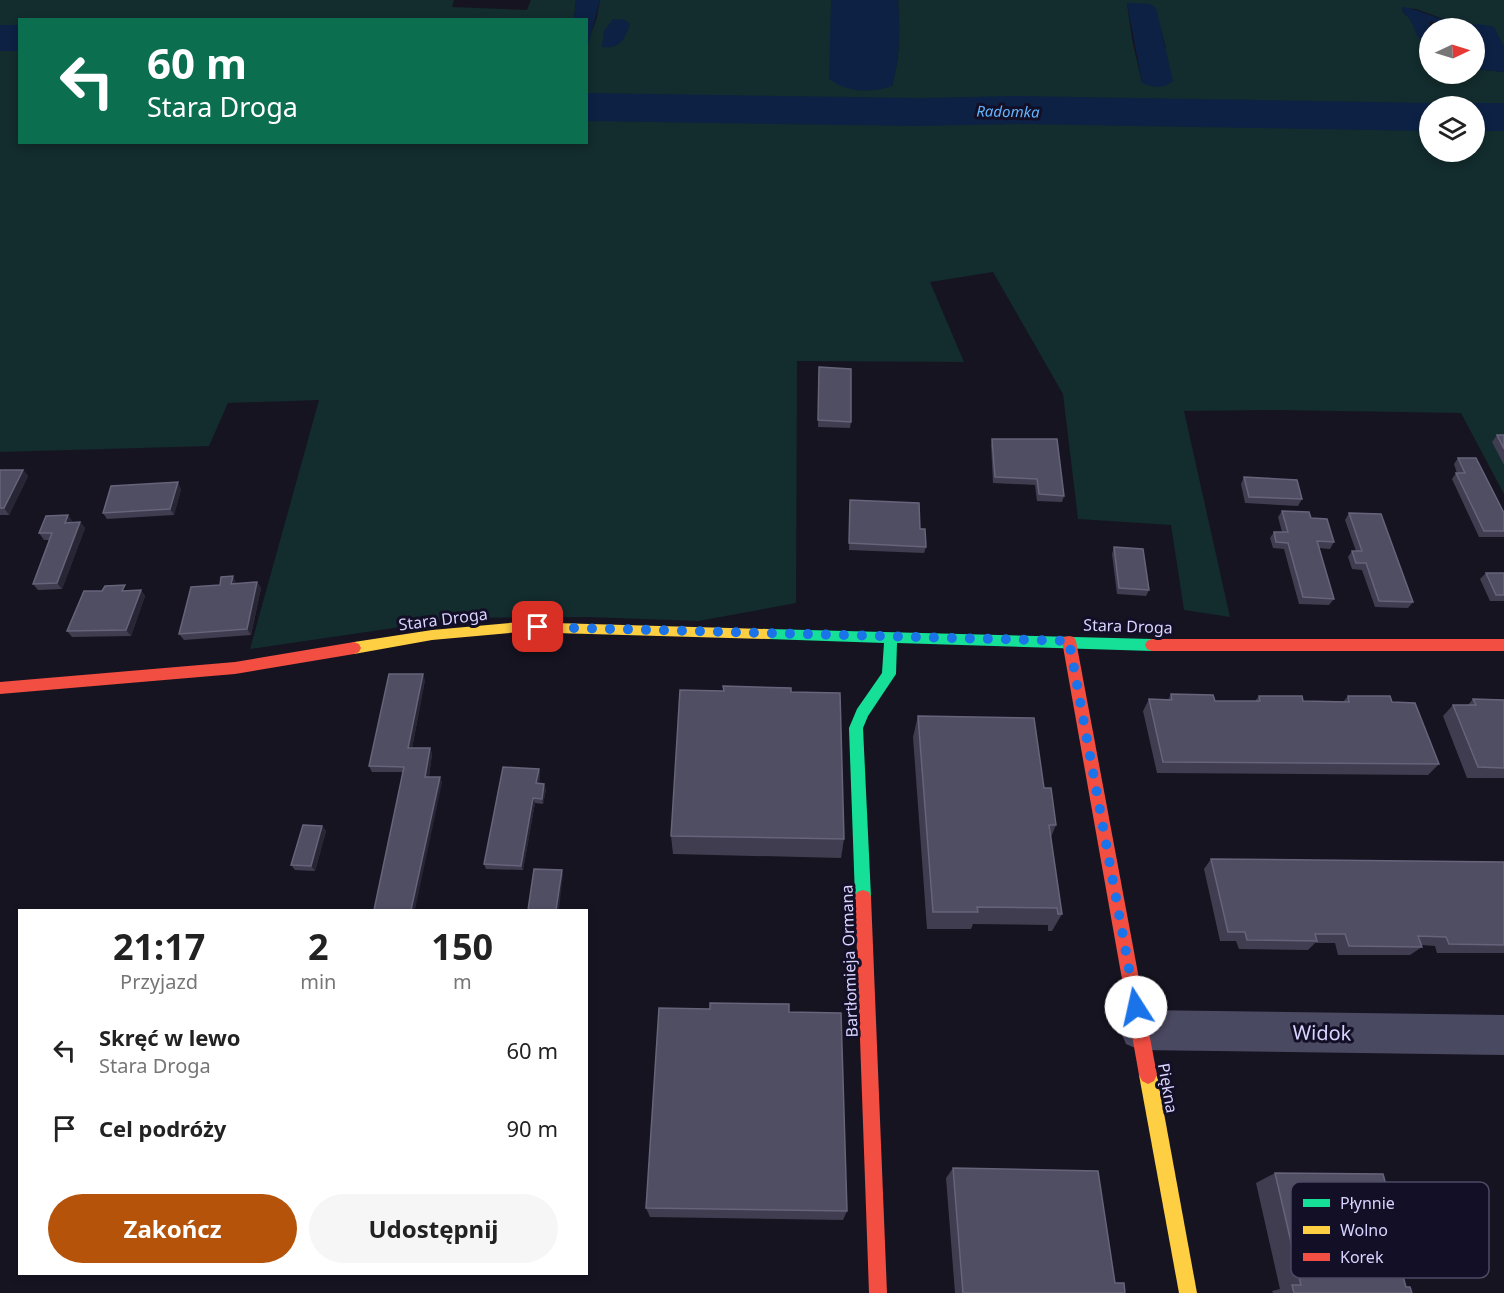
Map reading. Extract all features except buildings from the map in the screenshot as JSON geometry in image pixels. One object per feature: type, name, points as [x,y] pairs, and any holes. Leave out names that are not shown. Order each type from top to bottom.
[{"type":"street","name":"Stara Droga","points":[[0,688],[235,668],[432,634],[520,627],[1203,646],[1504,645]]},
{"type":"street","name":"Bartłomieja Ormana","points":[[878,1293],[856,728],[862,713],[889,674],[891,637]]},
{"type":"street","name":"Piękna","points":[[1069,641],[1188,1293]]},
{"type":"street","name":"Widok","points":[[1140,1030],[1504,1035]]},
{"type":"green space","points":[[0,0],[454,0],[452,7],[527,10],[531,0],[576,0],[574,18],[18,18],[18,144],[588,144],[588,42],[600,0],[831,0],[832,33],[892,86],[899,43],[898,0],[1504,0],[1504,47],[1493,27],[1485,26],[1485,18],[1441,18],[1416,9],[1402,8],[1419,34],[1419,84],[1485,84],[1485,70],[1504,72],[1504,494],[1461,413],[1184,411],[1230,617],[1184,610],[1171,525],[1078,519],[1063,394],[993,272],[930,282],[964,362],[797,361],[796,603],[698,621],[588,617],[462,618],[250,649],[319,400],[228,403],[209,446],[0,452]],"holes":[[[1127,3],[1160,27],[1166,48],[1142,83]]]},
{"type":"water","points":[[576,0],[600,0],[588,45],[588,18],[574,18]]},
{"type":"water","points":[[831,0],[898,0],[899,43],[892,86],[868,91],[844,87],[829,79]]},
{"type":"water","points":[[1127,3],[1150,4],[1156,8],[1173,81],[1170,84],[1158,87],[1142,83]]},
{"type":"water","points":[[1402,7],[1439,18],[1419,18],[1419,38],[1410,19],[1403,12]]},
{"type":"water","points":[[613,19],[625,20],[630,24],[626,35],[617,45],[602,47],[604,31]]},
{"type":"water","points":[[1485,26],[1494,27],[1504,47],[1504,72],[1485,70]]},
{"type":"waterway","name":"Radomka","points":[[0,38],[18,38]]},
{"type":"waterway","name":"Radomka","points":[[588,107],[920,112],[1017,110],[1419,117]]},
{"type":"waterway","name":"Radomka","points":[[1485,117],[1504,117]]},
{"type":"traffic: fast","points":[[768,634],[1152,645]]},
{"type":"traffic: fast","points":[[863,897],[856,728],[862,713],[889,674],[891,637]]},
{"type":"traffic: slow","points":[[354,648],[432,635],[520,627],[768,634]]},
{"type":"traffic: slow","points":[[1148,1075],[1188,1293]]},
{"type":"traffic: jam","points":[[1069,641],[1148,1075]]},
{"type":"traffic: jam","points":[[1152,645],[1504,645]]},
{"type":"traffic: jam","points":[[0,688],[235,668],[354,648]]},
{"type":"traffic: jam","points":[[863,897],[878,1293]]},
{"type":"route","points":[[538,627],[1069,641],[1136,1007]]}]
